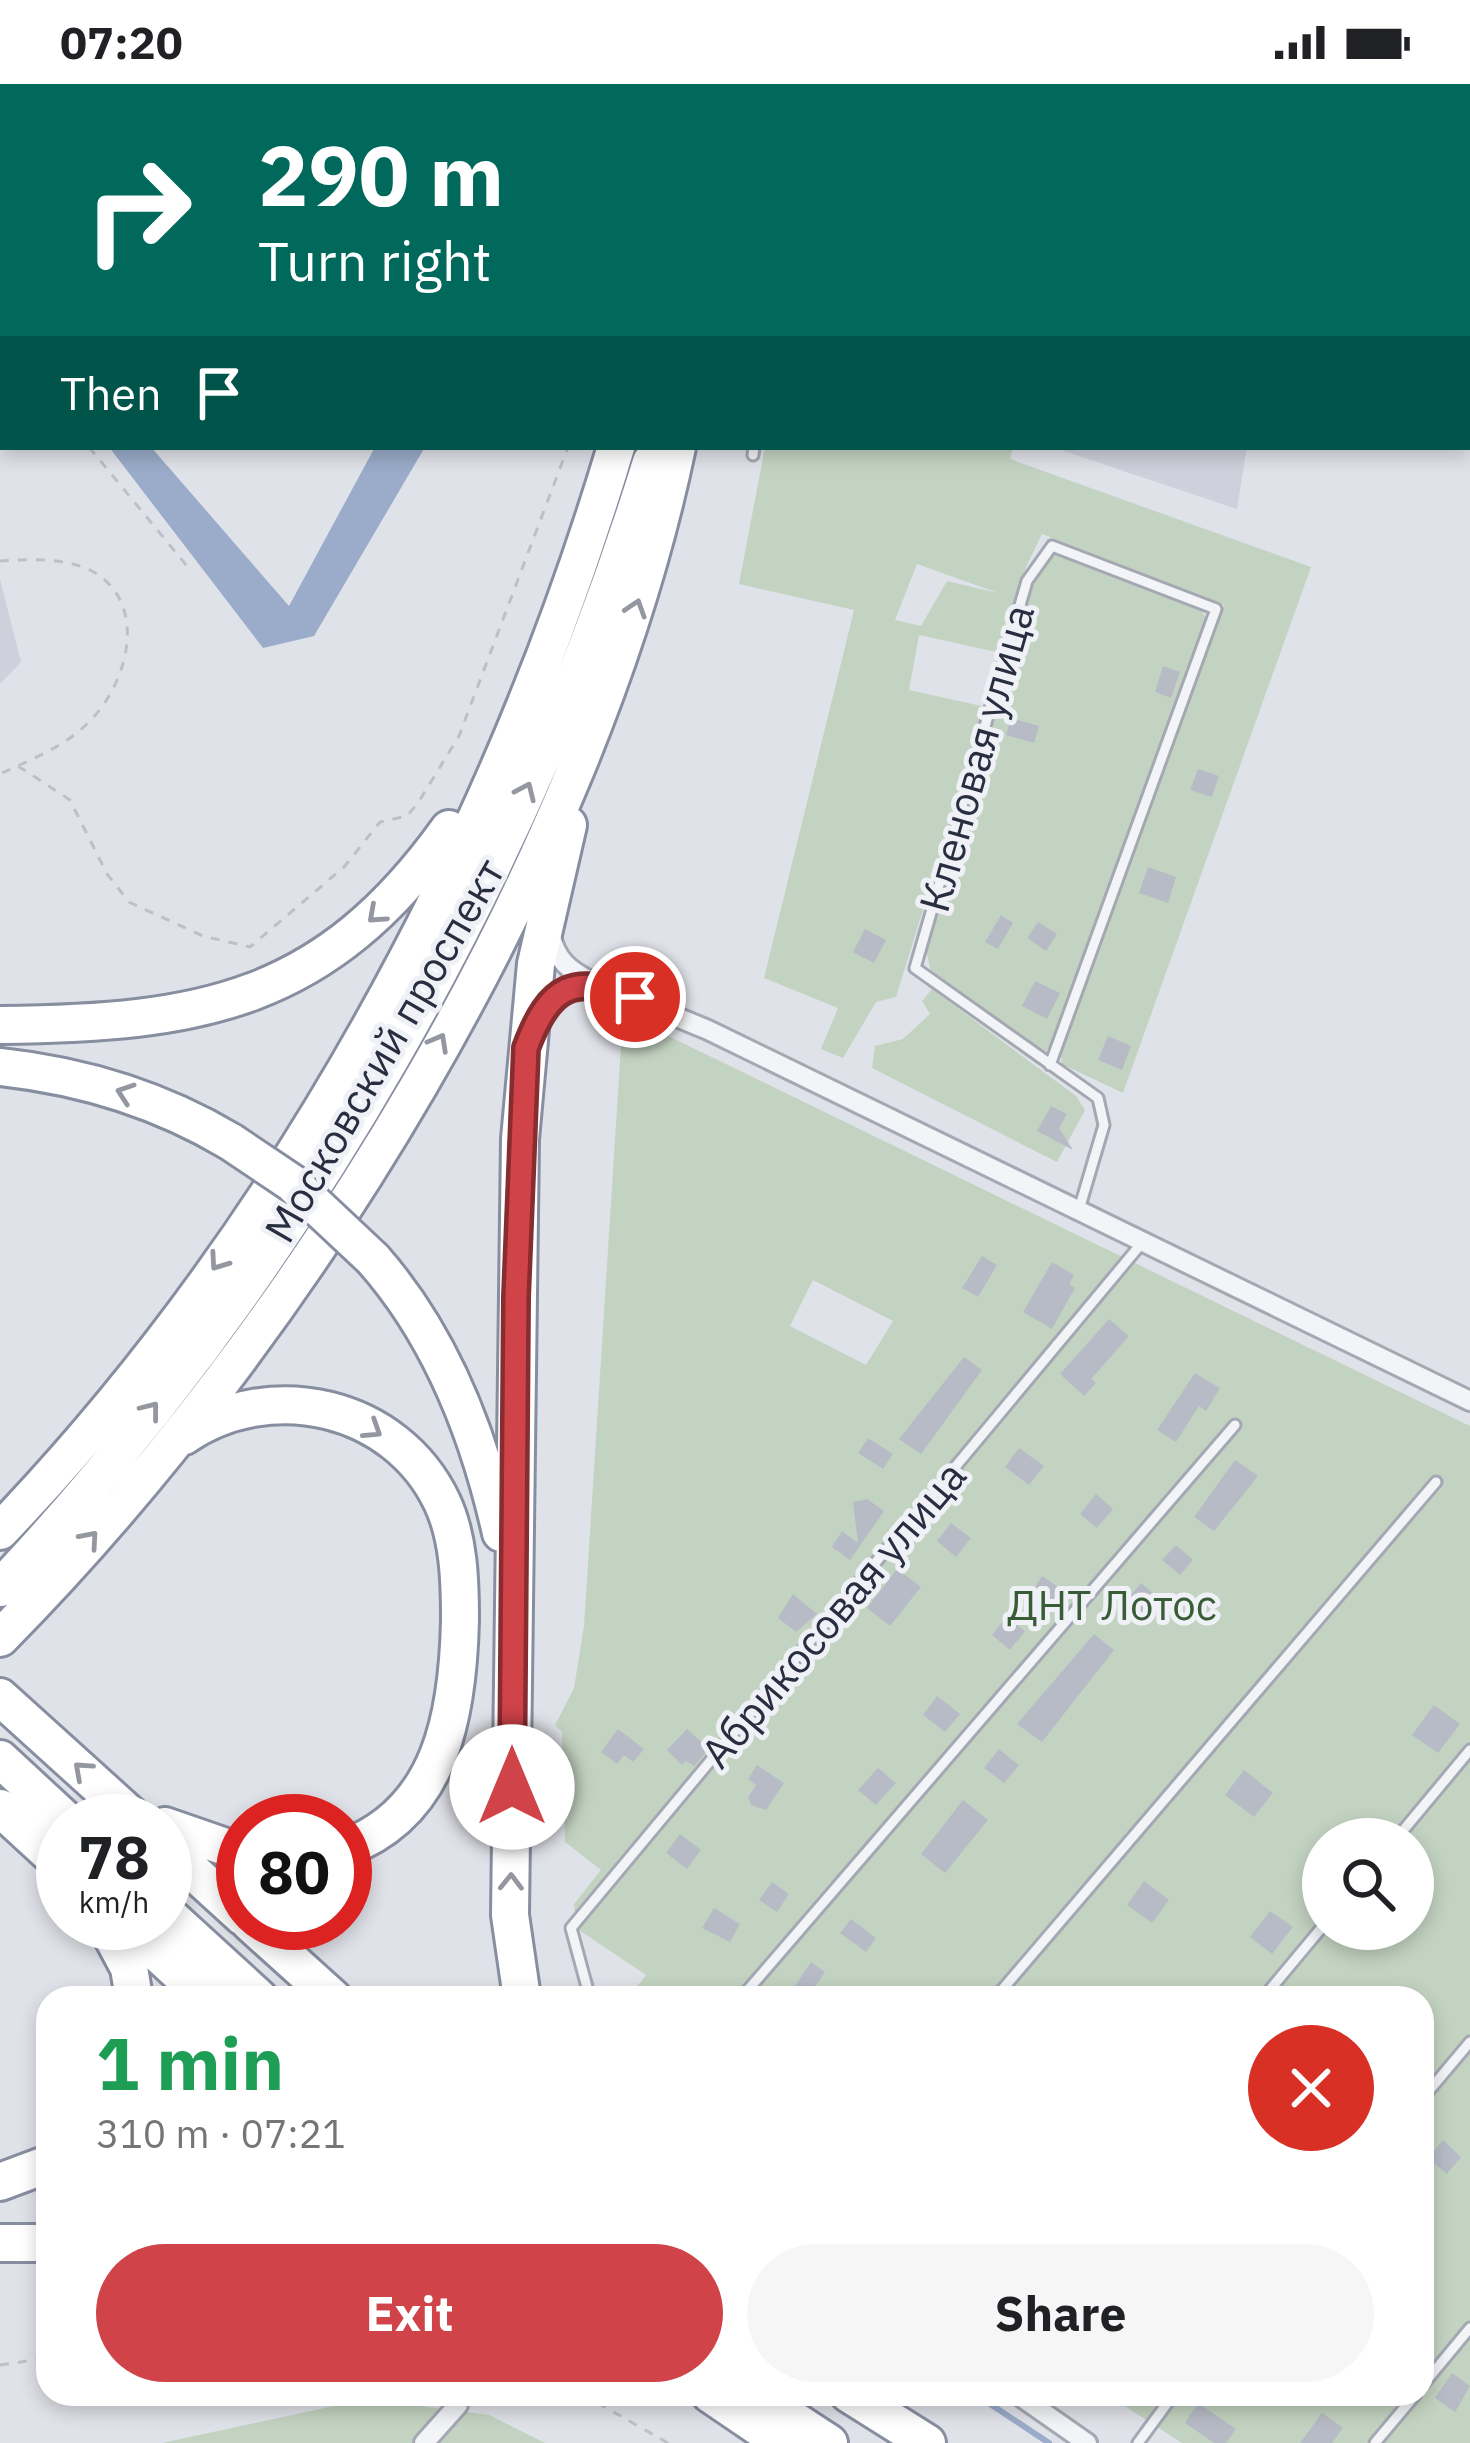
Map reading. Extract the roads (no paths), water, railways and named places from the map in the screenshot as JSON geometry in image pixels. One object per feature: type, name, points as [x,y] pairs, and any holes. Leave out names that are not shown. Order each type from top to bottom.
[{"type":"highway","name":"Московский проспект","points":[[0,1532],[87,1435],[163,1337],[292,1151],[396,975],[518,719],[571,585],[615,450]]},
{"type":"highway","name":"Московский проспект","points":[[0,1588],[77,1501],[201,1345],[283,1229],[380,1073],[458,932],[527,787],[615,571],[655,450]]},
{"type":"highway","points":[[0,1638],[166,1448],[298,1272],[410,1094],[513,902],[596,718],[643,586],[676,450]]},
{"type":"highway","points":[[520,1986],[510,1915],[517,1274],[526,1048],[550,895],[596,718]]},
{"type":"highway","points":[[0,1025],[160,1018],[216,1006],[289,976],[361,929],[394,899],[449,829],[518,719]]},
{"type":"highway","points":[[0,1067],[101,1085],[178,1112],[292,1183],[373,1258],[410,1306],[463,1404],[514,1589]]},
{"type":"highway","points":[[166,1448],[231,1412],[316,1406],[360,1420],[399,1447],[443,1505],[460,1596],[456,1704],[447,1739],[407,1808],[372,1836]]},
{"type":"highway","points":[[0,1697],[111,1794]]},
{"type":"highway","points":[[2,1761],[38,1794]]},
{"type":"highway","points":[[0,1808],[36,1841]]},
{"type":"highway","points":[[192,1871],[216,1893]]},
{"type":"highway","points":[[192,1937],[246,1986]]},
{"type":"highway","points":[[119,1950],[132,1986]]},
{"type":"highway","points":[[154,1950],[193,1986]]},
{"type":"highway","points":[[279,1950],[320,1986]]},
{"type":"highway","points":[[0,2182],[36,2168]]},
{"type":"highway","points":[[0,2243],[36,2243]]},
{"type":"highway","points":[[728,2406],[782,2443]]},
{"type":"highway","points":[[772,2406],[829,2443]]},
{"type":"highway","points":[[868,2406],[927,2443]]},
{"type":"street","points":[[550,895],[550,936],[556,955],[592,982],[708,1030],[1470,1401]]},
{"type":"street","points":[[526,1048],[550,1002],[568,988],[592,982]]},
{"type":"street","points":[[424,2443],[456,2406]]},
{"type":"street","points":[[1034,2406],[1087,2443]]},
{"type":"lane","name":"Кленовая улица","points":[[1050,1065],[1216,609],[1052,546],[1027,581],[915,968],[1050,1065],[1098,1098],[1105,1125],[1078,1213]]},
{"type":"lane","name":"Абрикосовая улица","points":[[587,1986],[571,1928],[1142,1244]]},
{"type":"lane","points":[[751,1986],[1235,1425]]},
{"type":"lane","points":[[1005,1986],[1436,1482]]},
{"type":"lane","points":[[1413,1818],[1470,1750]]},
{"type":"lane","points":[[1273,1986],[1303,1950]]},
{"type":"lane","points":[[1434,2084],[1470,2042]]},
{"type":"lane","points":[[1434,2372],[1470,2328]]},
{"type":"lane","points":[[1138,2443],[1165,2406]]},
{"type":"lane","points":[[1375,2443],[1406,2406]]},
{"type":"water","points":[[111,450],[154,450],[289,606],[373,450],[423,450],[314,636],[263,648]]},
{"type":"waterway","points":[[993,2406],[1049,2443]]},
{"type":"park label","name":"ДНТ Лотос","points":[[1112,1604]]}]
